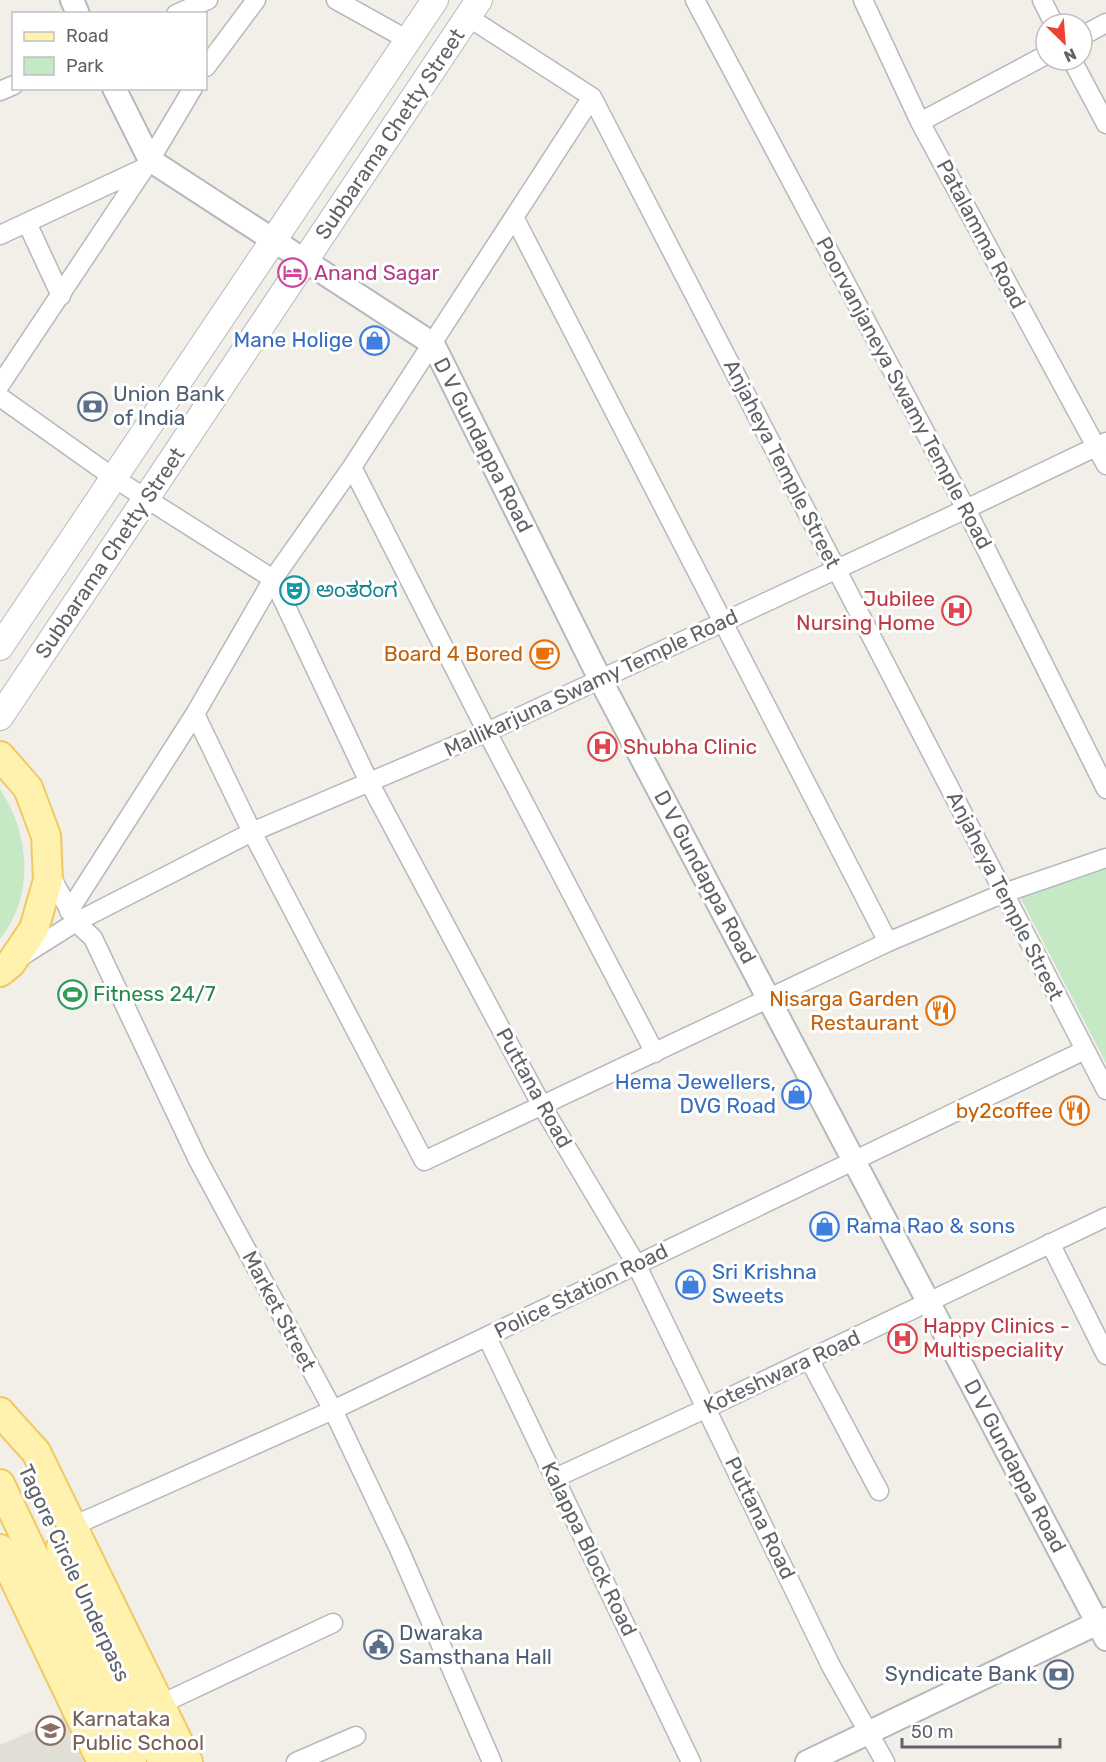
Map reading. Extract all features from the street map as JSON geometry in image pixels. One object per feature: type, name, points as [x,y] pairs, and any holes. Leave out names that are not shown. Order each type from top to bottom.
[{"type":"main road","name":"Subbarama Chetty Street","points":[[0,648],[435,0]]},
{"type":"main road","name":"Subbarama Chetty Street","points":[[0,717],[474,9]]},
{"type":"main road","points":[[0,756],[28,788],[46,836],[48,871],[48,880],[34,929],[5,967]]},
{"type":"main road","points":[[0,1412],[36,1452],[188,1762]]},
{"type":"main road","name":"Tagore Circle Underpass","points":[[0,1417],[163,1762]]},
{"type":"main road","name":"Tagore Circle Underpass","points":[[0,1484],[132,1762]]},
{"type":"main road","points":[[0,1549],[102,1762]]},
{"type":"street","points":[[181,12],[208,0]]},
{"type":"street","points":[[207,66],[256,0]]},
{"type":"street","points":[[336,0],[408,40]]},
{"type":"street","name":"Poorvanjaneya Swamy Temple Road","points":[[695,0],[966,509],[1106,789]]},
{"type":"street","name":"Patalamma Road","points":[[863,0],[920,122],[1101,444],[1106,465]]},
{"type":"street","name":"Anjaheya Temple Street","points":[[474,9],[592,97],[1106,1090]]},
{"type":"street","points":[[920,122],[1034,61]]},
{"type":"street","points":[[1078,72],[1106,124]]},
{"type":"street","points":[[115,90],[147,164]]},
{"type":"street","points":[[0,386],[147,164],[192,90]]},
{"type":"street","points":[[72,916],[195,714],[273,579],[352,467],[592,97]]},
{"type":"street","points":[[0,235],[147,164]]},
{"type":"street","name":"D V Gundappa Road","points":[[147,164],[274,239],[433,344],[600,679],[929,1303],[1103,1626]]},
{"type":"street","points":[[514,217],[888,942]]},
{"type":"street","points":[[27,223],[61,296]]},
{"type":"street","points":[[0,396],[114,478],[273,579]]},
{"type":"street","name":"Mallikarjuna Swamy Temple Road","points":[[5,967],[72,916],[252,832],[487,732],[1101,444]]},
{"type":"street","points":[[352,467],[655,1053]]},
{"type":"street","name":"Puttana Road","points":[[273,579],[369,782],[542,1106],[636,1264],[831,1666],[885,1762]]},
{"type":"street","points":[[195,714],[252,832],[424,1161],[888,942],[1004,893],[1106,858]]},
{"type":"street","name":"Market Street","points":[[48,871],[72,916],[93,938],[198,1160],[333,1410],[399,1549],[492,1762]]},
{"type":"street","name":"Police Station Road","points":[[73,1526],[333,1410],[1085,1050]]},
{"type":"street","name":"Koteshwara Road","points":[[555,1478],[929,1303],[1106,1217]]},
{"type":"street","points":[[1050,1243],[1106,1355]]},
{"type":"street","name":"Kalappa Block Road","points":[[487,1337],[692,1762]]},
{"type":"street","points":[[809,1359],[879,1491]]},
{"type":"street","points":[[159,1705],[333,1623]]},
{"type":"street","points":[[807,1762],[1103,1626]]},
{"type":"street","points":[[296,1762],[356,1736]]},
{"type":"shaded area","name":"Karnataka Public School","points":[[63,1717],[84,1762],[0,1762],[0,1745]]},
{"type":"green space","points":[[0,789],[18,825],[24,864],[19,903],[0,939]]},
{"type":"green space","points":[[1106,866],[1106,1063],[1019,895]]},
{"type":"place","name":"Anand Sagar","points":[[293,273]]},
{"type":"place","name":"Mane Holige","points":[[374,340]]},
{"type":"place","name":"Union Bank of India","points":[[92,406]]},
{"type":"place","name":"ಅಂತರಂಗ","points":[[295,590]]},
{"type":"place","name":"Jubilee Nursing Home","points":[[956,611]]},
{"type":"place","name":"Board 4 Bored","points":[[544,654]]},
{"type":"place","name":"Shubha Clinic","points":[[602,747]]},
{"type":"place","name":"Fitness 24/7","points":[[72,994]]},
{"type":"place","name":"Nisarga Garden Restaurant","points":[[940,1011]]},
{"type":"place","name":"Hema Jewellers, DVG Road","points":[[797,1094]]},
{"type":"place","name":"by2coffee","points":[[1074,1111]]},
{"type":"place","name":"Rama Rao & sons","points":[[825,1226]]},
{"type":"place","name":"Sri Krishna Sweets","points":[[691,1284]]},
{"type":"place","name":"Happy Clinics - Multispeciality","points":[[902,1338]]},
{"type":"place","name":"Dwaraka Samsthana Hall","points":[[378,1645]]},
{"type":"place","name":"Syndicate Bank","points":[[1058,1674]]},
{"type":"place","name":"Karnataka Public School","points":[[51,1731]]}]
